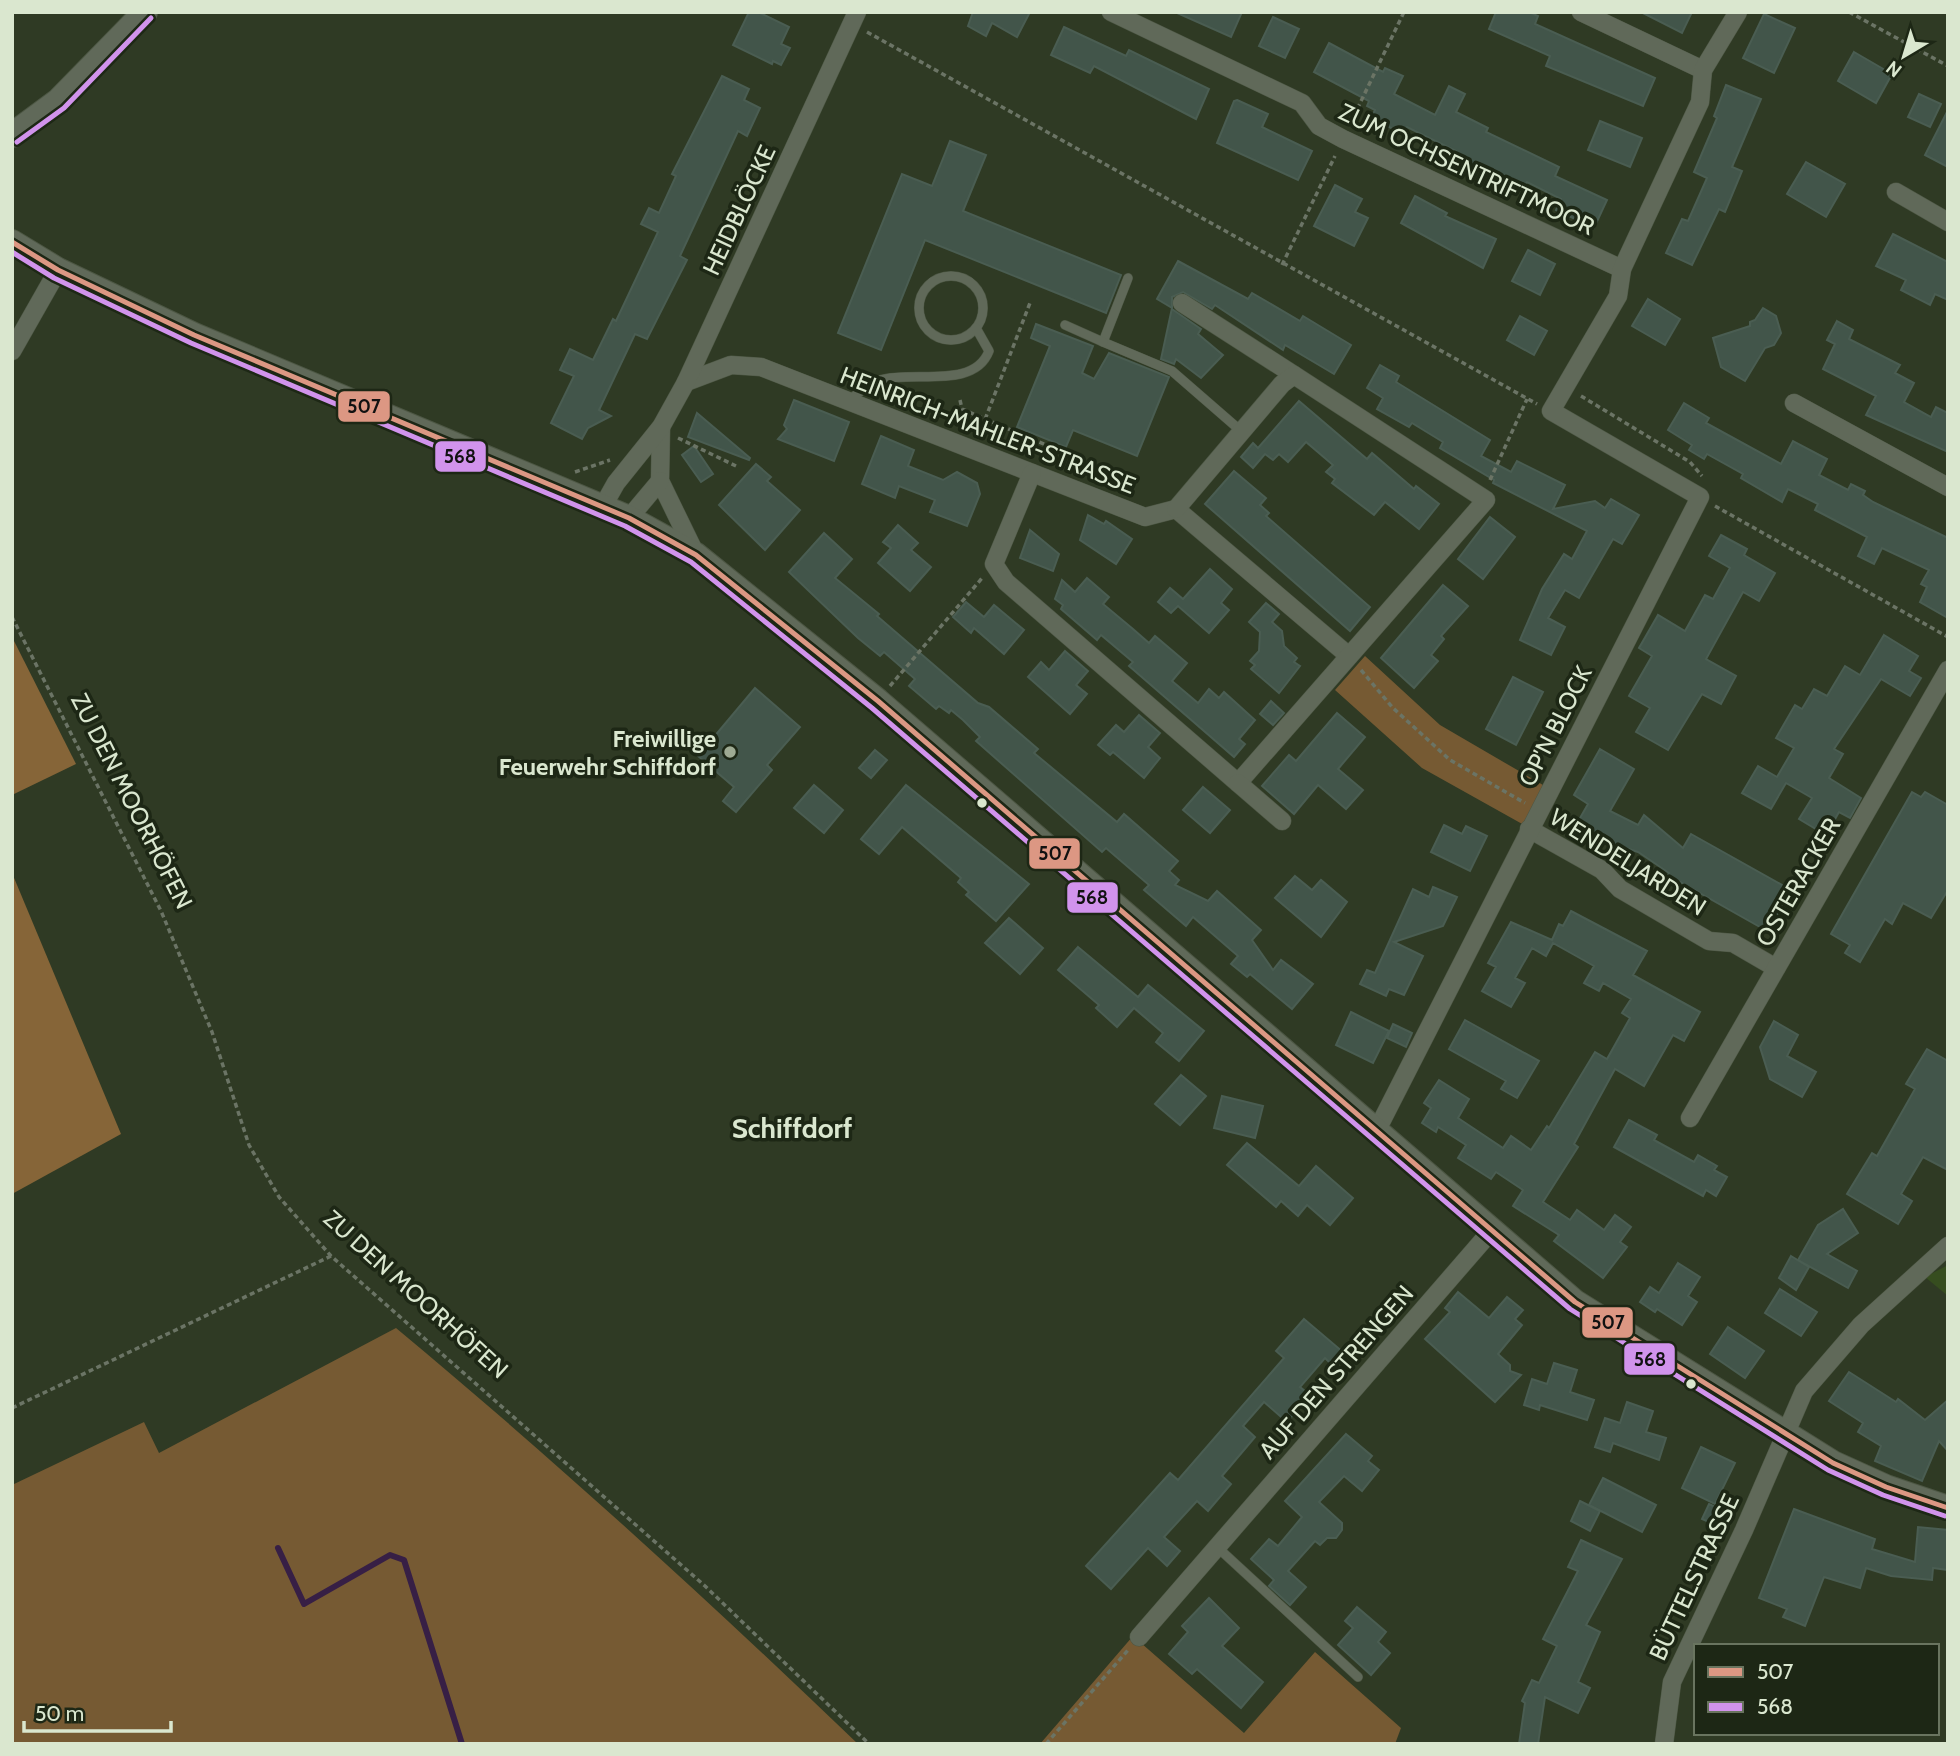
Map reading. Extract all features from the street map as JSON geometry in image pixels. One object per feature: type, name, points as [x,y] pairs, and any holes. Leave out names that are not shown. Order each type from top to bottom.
[{"type":"street","points":[[12,135],[58,101],[145,12]]},
{"type":"street","name":"ZUM OCHSENTRIFTMOOR","points":[[1111,12],[1302,103],[1319,126],[1343,139],[1622,270]]},
{"type":"street","points":[[1581,12],[1703,70]]},
{"type":"street","points":[[1700,497],[1551,411],[1618,296],[1622,270],[1700,102],[1703,70],[1738,12]]},
{"type":"street","name":"HEIDBLÖCKE","points":[[602,508],[616,483],[661,427],[686,382],[855,18]]},
{"type":"street","points":[[1896,192],[1948,222]]},
{"type":"street","points":[[12,242],[58,270],[194,335],[629,518],[696,555],[878,701],[1575,1302],[1783,1435],[1833,1463],[1875,1482],[1948,1508]]},
{"type":"street","points":[[12,351],[58,270]]},
{"type":"street","points":[[1182,303],[1486,500],[1238,783]]},
{"type":"street","name":"HEINRICH-MAHLER-STRASSE","points":[[686,382],[731,365],[761,367],[1145,517],[1176,509]]},
{"type":"street","points":[[1294,375],[1282,384],[1241,430],[1176,509],[1349,656]]},
{"type":"street","points":[[1794,403],[1948,487]]},
{"type":"street","name":"HEIDBLÖCKE","points":[[661,427],[660,481],[696,555]]},
{"type":"street","points":[[1032,473],[994,564],[1006,582],[1282,821]]},
{"type":"street","points":[[629,518],[660,481]]},
{"type":"street","name":"OP'N BLOCK","points":[[1377,1130],[1700,497]]},
{"type":"street","name":"OSTERACKER","points":[[1690,1118],[1948,670]]},
{"type":"street","name":"WENDELJARDEN","points":[[1529,829],[1602,870],[1620,889],[1709,941],[1733,943],[1776,968]]},
{"type":"street","name":"AUF DEN STRENGEN","points":[[1139,1637],[1492,1230]]},
{"type":"street","name":"BÜTTELSTRASSE","points":[[1664,1744],[1672,1682],[1744,1530],[1804,1391],[1861,1325],[1948,1246]]},
{"type":"lane","points":[[847,401],[878,380],[902,376],[966,374],[984,363],[989,351],[976,328],[983,306],[980,295],[972,284],[950,276],[929,284],[923,293],[920,316],[933,334],[956,340],[976,328]]},
{"type":"lane","points":[[1103,342],[1128,278]]},
{"type":"lane","points":[[1065,325],[1172,372],[1241,430]]},
{"type":"lane","points":[[1216,1546],[1358,1677]]},
{"type":"path","points":[[1849,12],[1948,66]]},
{"type":"path","points":[[855,18],[1551,411]]},
{"type":"path","points":[[973,450],[1030,303]]},
{"type":"path","points":[[1565,387],[1690,461],[1702,473],[1700,497],[1948,638]]},
{"type":"path","points":[[1486,500],[1489,480],[1527,399]]},
{"type":"path","points":[[960,400],[961,409],[1081,460]]},
{"type":"path","points":[[661,427],[736,466]]},
{"type":"path","points":[[878,701],[994,564]]},
{"type":"path","name":"ZU DEN MOORHÖFEN","points":[[12,617],[161,911],[212,1032],[249,1145],[279,1197],[331,1256],[705,1586],[869,1744]]},
{"type":"path","points":[[1349,656],[1393,708],[1450,760],[1539,810]]},
{"type":"path","points":[[12,1408],[331,1256]]},
{"type":"path","points":[[1046,1744],[1139,1637]]},
{"type":"shaded area","points":[[12,637],[76,764],[12,795]]},
{"type":"shaded area","points":[[1365,656],[1440,725],[1543,785],[1524,825],[1422,768],[1335,690]]},
{"type":"shaded area","points":[[12,873],[121,1134],[12,1194]]},
{"type":"shaded area","points":[[1948,1265],[1948,1296],[1925,1277]]},
{"type":"shaded area","points":[[396,1328],[631,1532],[858,1744],[12,1744],[12,1485],[144,1422],[159,1453]]},
{"type":"shaded area","points":[[1133,1636],[1244,1733],[1315,1652],[1401,1728],[1395,1744],[1040,1744]]},
{"type":"building","points":[[749,12],[758,12],[789,27],[781,44],[790,48],[781,65],[773,61],[772,64],[733,45]]},
{"type":"building","points":[[973,12],[1030,12],[1017,37],[992,23],[986,36],[968,26]]},
{"type":"building","points":[[1175,12],[1242,12],[1231,37]]},
{"type":"building","points":[[1496,12],[1529,12],[1538,16],[1535,24],[1655,78],[1643,106],[1546,66],[1550,56],[1489,29]]},
{"type":"building","points":[[1641,12],[1692,12],[1682,33]]},
{"type":"building","points":[[1764,14],[1795,28],[1774,73],[1743,58]]},
{"type":"building","points":[[1273,17],[1299,29],[1285,58],[1259,46]]},
{"type":"building","points":[[1064,27],[1126,56],[1129,50],[1209,89],[1196,119],[1094,66],[1090,73],[1051,55]]},
{"type":"building","points":[[1329,43],[1383,72],[1385,68],[1403,76],[1394,94],[1435,115],[1449,86],[1465,94],[1456,112],[1488,128],[1486,132],[1559,167],[1555,176],[1607,200],[1594,228],[1556,210],[1561,199],[1527,182],[1525,186],[1470,163],[1454,155],[1456,151],[1407,127],[1403,134],[1371,118],[1375,110],[1367,106],[1369,101],[1314,72]]},
{"type":"building","points":[[1854,52],[1892,74],[1876,103],[1838,81]]},
{"type":"building","points":[[722,76],[749,89],[744,100],[760,108],[747,136],[738,131],[680,256],[687,260],[647,339],[635,334],[599,410],[611,416],[588,428],[582,439],[551,423],[574,376],[560,370],[570,349],[593,360],[613,319],[616,321],[658,232],[641,224],[649,208],[659,213],[676,176],[672,174]]},
{"type":"building","points":[[1726,85],[1761,99],[1732,167],[1742,171],[1725,212],[1719,209],[1692,265],[1666,253],[1682,219],[1688,221],[1707,178],[1694,172],[1717,118],[1714,116]]},
{"type":"building","points":[[1919,94],[1941,104],[1930,127],[1908,117]]},
{"type":"building","points":[[1234,101],[1268,114],[1262,127],[1312,151],[1298,180],[1217,143]]},
{"type":"building","points":[[1948,110],[1948,167],[1925,155]]},
{"type":"building","points":[[1600,121],[1642,138],[1630,167],[1588,150]]},
{"type":"building","points":[[950,141],[986,155],[963,211],[1121,275],[1106,313],[925,240],[881,350],[838,333],[902,174],[932,186]]},
{"type":"building","points":[[1806,162],[1845,184],[1826,217],[1787,194]]},
{"type":"building","points":[[1335,185],[1362,199],[1355,212],[1368,218],[1354,246],[1314,226]]},
{"type":"building","points":[[1415,196],[1447,213],[1445,216],[1496,239],[1483,268],[1401,223]]},
{"type":"building","points":[[1893,234],[1948,262],[1948,300],[1935,294],[1930,305],[1901,290],[1906,280],[1876,266]]},
{"type":"building","points":[[1528,250],[1555,264],[1540,295],[1512,281]]},
{"type":"building","points":[[1178,261],[1248,299],[1252,293],[1300,321],[1303,316],[1351,345],[1334,374],[1285,345],[1283,350],[1215,305],[1212,309],[1183,292],[1172,297],[1172,308],[1157,299]]},
{"type":"building","points":[[1648,299],[1680,319],[1665,345],[1632,326]]},
{"type":"building","points":[[1172,308],[1201,329],[1198,334],[1223,355],[1201,378],[1176,359],[1174,364],[1161,359]]},
{"type":"building","points":[[1763,308],[1776,316],[1781,333],[1774,345],[1765,348],[1745,381],[1721,367],[1713,338],[1750,326],[1750,322],[1755,320]]},
{"type":"building","points":[[1520,316],[1547,331],[1534,355],[1507,340]]},
{"type":"building","points":[[1837,321],[1853,330],[1849,339],[1900,365],[1895,373],[1914,383],[1904,402],[1931,417],[1936,407],[1948,413],[1948,452],[1866,415],[1876,396],[1823,369],[1835,344],[1827,340]]},
{"type":"building","points":[[1036,324],[1093,346],[1082,373],[1094,379],[1109,353],[1169,377],[1137,456],[1073,430],[1066,447],[1017,427],[1050,346],[1031,338]]},
{"type":"building","points":[[1380,365],[1399,376],[1396,382],[1490,440],[1481,456],[1511,472],[1517,461],[1565,485],[1553,509],[1595,501],[1605,508],[1611,499],[1639,515],[1622,544],[1613,539],[1579,598],[1565,590],[1548,618],[1565,627],[1551,655],[1520,640],[1542,589],[1564,554],[1572,559],[1587,531],[1493,483],[1494,480],[1440,448],[1443,442],[1412,423],[1409,427],[1377,409],[1383,398],[1367,388]]},
{"type":"building","points":[[794,400],[849,422],[834,461],[778,439],[787,429],[784,425]]},
{"type":"building","points":[[1299,401],[1367,459],[1372,453],[1414,489],[1416,486],[1439,504],[1419,529],[1385,502],[1374,515],[1332,483],[1335,479],[1326,472],[1333,465],[1306,442],[1288,462],[1279,454],[1273,460],[1265,454],[1253,468],[1241,457],[1253,443],[1258,448]]},
{"type":"building","points":[[1684,403],[1709,418],[1706,423],[1781,464],[1793,441],[1827,459],[1819,475],[1848,490],[1851,484],[1865,491],[1863,495],[1873,502],[1948,538],[1948,618],[1920,602],[1927,587],[1921,584],[1929,570],[1882,548],[1874,564],[1858,556],[1867,537],[1815,510],[1818,504],[1788,489],[1782,502],[1741,478],[1743,474],[1707,454],[1704,459],[1689,450],[1692,445],[1668,430]]},
{"type":"building","points":[[697,413],[750,458],[749,460],[688,437]]},
{"type":"building","points":[[881,436],[914,450],[908,466],[943,480],[957,472],[977,483],[980,494],[967,526],[930,512],[935,500],[899,486],[895,498],[862,484]]},
{"type":"building","points":[[694,446],[713,474],[701,482],[682,455]]},
{"type":"building","points":[[756,464],[771,477],[767,481],[800,510],[765,550],[719,505]]},
{"type":"building","points":[[1234,471],[1266,498],[1260,505],[1269,513],[1266,516],[1370,607],[1350,631],[1205,504]]},
{"type":"building","points":[[1088,515],[1104,524],[1106,521],[1132,539],[1116,564],[1080,540]]},
{"type":"building","points":[[1490,517],[1515,537],[1483,579],[1458,559]]},
{"type":"building","points":[[898,525],[918,543],[911,550],[931,567],[910,591],[878,563],[891,548],[883,542]]},
{"type":"building","points":[[1030,530],[1059,554],[1053,571],[1020,558]]},
{"type":"building","points":[[824,533],[852,559],[835,578],[978,703],[989,707],[1038,749],[1034,753],[1117,822],[1124,814],[1178,861],[1169,871],[1179,880],[1175,885],[1208,901],[1217,891],[1261,930],[1252,940],[1273,970],[1281,960],[1313,984],[1292,1009],[1250,974],[1247,977],[1231,964],[1238,956],[1193,917],[1186,926],[1144,890],[1149,885],[1106,848],[1102,852],[976,741],[980,737],[963,720],[951,710],[949,713],[939,706],[936,709],[909,686],[915,679],[884,652],[880,656],[858,638],[789,572]]},
{"type":"building","points":[[1721,535],[1747,549],[1744,555],[1775,573],[1759,601],[1743,592],[1706,659],[1736,676],[1721,704],[1702,694],[1668,750],[1636,732],[1650,708],[1629,696],[1652,656],[1639,648],[1658,615],[1685,631],[1705,595],[1713,599],[1730,568],[1709,556]]},
{"type":"building","points":[[1210,569],[1232,589],[1221,603],[1229,610],[1209,633],[1178,606],[1171,613],[1158,602],[1170,588],[1183,599]]},
{"type":"building","points":[[1087,578],[1109,597],[1103,604],[1149,643],[1155,636],[1187,663],[1172,681],[1198,703],[1209,689],[1219,698],[1224,692],[1255,720],[1239,739],[1245,744],[1234,757],[1129,666],[1133,662],[1101,635],[1097,640],[1061,609],[1063,605],[1055,599],[1062,580],[1075,592]]},
{"type":"building","points":[[1443,585],[1468,606],[1441,636],[1444,639],[1431,655],[1438,661],[1414,688],[1381,658]]},
{"type":"building","points":[[966,602],[984,617],[994,605],[1024,630],[1004,654],[974,628],[971,633],[953,617]]},
{"type":"building","points":[[1266,603],[1279,614],[1272,622],[1282,631],[1284,646],[1297,658],[1294,662],[1300,666],[1279,693],[1251,669],[1255,665],[1250,661],[1259,651],[1260,632],[1249,622]]},
{"type":"building","points":[[1884,635],[1918,656],[1909,671],[1921,678],[1910,696],[1881,679],[1834,749],[1843,754],[1829,778],[1861,798],[1850,818],[1839,812],[1826,835],[1799,819],[1812,798],[1786,783],[1771,809],[1742,793],[1758,766],[1777,777],[1794,748],[1776,738],[1795,705],[1802,709],[1814,689],[1827,696],[1845,666],[1860,675]]},
{"type":"building","points":[[1065,651],[1088,671],[1076,685],[1087,694],[1070,714],[1028,677],[1041,662],[1049,670]]},
{"type":"building","points":[[1513,677],[1543,692],[1516,745],[1486,729]]},
{"type":"building","points":[[755,688],[800,727],[767,765],[772,770],[736,812],[723,801],[734,787],[698,756]]},
{"type":"building","points":[[1271,701],[1284,713],[1273,725],[1260,714]]},
{"type":"building","points":[[1337,713],[1365,737],[1338,769],[1363,790],[1346,809],[1318,785],[1294,814],[1262,786],[1289,755],[1296,761]]},
{"type":"building","points":[[1139,715],[1160,733],[1148,747],[1160,758],[1144,778],[1113,752],[1110,755],[1098,745],[1116,725],[1124,732]]},
{"type":"building","points":[[1600,749],[1634,769],[1610,811],[1638,825],[1644,815],[1683,848],[1691,834],[1791,890],[1767,931],[1668,875],[1669,873],[1638,852],[1607,842],[1576,825],[1588,804],[1574,795]]},
{"type":"building","points":[[875,750],[887,760],[871,778],[859,768]]},
{"type":"building","points":[[814,785],[843,810],[824,833],[794,808]]},
{"type":"building","points":[[906,785],[1029,884],[996,921],[966,895],[969,892],[958,882],[961,878],[902,827],[879,854],[861,839]]},
{"type":"building","points":[[1203,787],[1230,810],[1210,833],[1183,810]]},
{"type":"building","points":[[1912,792],[1921,797],[1925,792],[1948,805],[1948,890],[1931,918],[1903,903],[1892,924],[1885,919],[1860,962],[1845,953],[1850,945],[1831,934]]},
{"type":"building","points":[[1444,825],[1462,834],[1466,826],[1487,836],[1470,871],[1431,852]]},
{"type":"building","points":[[1295,876],[1312,890],[1321,880],[1347,902],[1321,937],[1275,898]]},
{"type":"building","points":[[1433,887],[1457,897],[1443,926],[1394,942],[1423,956],[1404,995],[1389,989],[1386,996],[1360,984],[1367,970],[1375,973],[1413,889],[1429,897]]},
{"type":"building","points":[[1571,911],[1647,951],[1633,975],[1700,1012],[1684,1041],[1673,1035],[1644,1086],[1615,1069],[1574,1144],[1578,1147],[1543,1202],[1570,1220],[1577,1210],[1604,1230],[1615,1215],[1631,1227],[1620,1242],[1627,1247],[1603,1278],[1554,1241],[1559,1235],[1513,1206],[1523,1190],[1496,1172],[1491,1179],[1458,1158],[1466,1145],[1438,1127],[1436,1132],[1422,1123],[1431,1108],[1424,1103],[1439,1080],[1469,1099],[1458,1118],[1503,1148],[1511,1136],[1531,1150],[1547,1126],[1549,1128],[1595,1052],[1607,1059],[1630,1018],[1622,1013],[1631,999],[1603,983],[1599,991],[1584,983],[1594,966],[1553,943],[1546,956],[1532,948],[1515,978],[1525,983],[1511,1007],[1482,991],[1496,967],[1488,963],[1511,922],[1552,940],[1559,924],[1563,926]]},
{"type":"building","points":[[1009,918],[1043,948],[1020,974],[985,943]]},
{"type":"building","points":[[1078,947],[1138,997],[1148,985],[1204,1031],[1179,1061],[1156,1042],[1163,1033],[1134,1008],[1117,1027],[1096,1008],[1099,1005],[1058,970]]},
{"type":"building","points":[[1351,1012],[1389,1031],[1373,1063],[1336,1045]]},
{"type":"building","points":[[1465,1020],[1539,1061],[1517,1098],[1501,1089],[1506,1081],[1449,1049]]},
{"type":"building","points":[[1774,1021],[1798,1035],[1787,1056],[1816,1072],[1802,1097],[1770,1079],[1760,1047]]},
{"type":"building","points":[[1393,1024],[1412,1033],[1406,1047],[1387,1038]]},
{"type":"building","points":[[1927,1049],[1948,1061],[1948,1170],[1923,1157],[1901,1194],[1912,1201],[1898,1224],[1847,1194],[1872,1153],[1877,1156],[1915,1089],[1906,1084]]},
{"type":"building","points":[[1181,1075],[1206,1096],[1180,1125],[1155,1104]]},
{"type":"building","points":[[1222,1096],[1263,1106],[1255,1138],[1214,1128]]},
{"type":"building","points":[[1629,1120],[1657,1135],[1654,1140],[1694,1162],[1698,1155],[1717,1166],[1714,1170],[1727,1177],[1716,1196],[1706,1190],[1703,1196],[1614,1147]]},
{"type":"building","points":[[1247,1143],[1299,1186],[1316,1166],[1353,1198],[1330,1225],[1307,1205],[1298,1216],[1281,1201],[1276,1207],[1227,1165]]},
{"type":"building","points":[[1843,1209],[1858,1233],[1827,1254],[1857,1271],[1848,1288],[1798,1260],[1818,1225]]},
{"type":"building","points":[[1791,1256],[1809,1267],[1796,1290],[1779,1278]]},
{"type":"building","points":[[1678,1263],[1700,1277],[1688,1296],[1697,1302],[1682,1325],[1640,1302],[1650,1287],[1659,1293]]},
{"type":"building","points":[[1780,1289],[1817,1312],[1801,1336],[1765,1313]]},
{"type":"building","points":[[1458,1292],[1489,1318],[1507,1297],[1523,1310],[1515,1319],[1522,1325],[1498,1354],[1510,1365],[1510,1371],[1521,1375],[1495,1402],[1425,1339],[1450,1312],[1445,1308]]},
{"type":"building","points":[[1304,1319],[1343,1352],[1332,1365],[1325,1358],[1300,1387],[1310,1395],[1287,1422],[1264,1402],[1243,1426],[1255,1437],[1222,1476],[1231,1484],[1208,1511],[1197,1501],[1164,1537],[1180,1551],[1167,1566],[1148,1548],[1111,1589],[1086,1566],[1170,1473],[1178,1480],[1284,1358],[1276,1351]]},
{"type":"building","points":[[1728,1327],[1764,1351],[1745,1378],[1710,1354]]},
{"type":"building","points":[[1554,1363],[1577,1370],[1570,1392],[1594,1400],[1587,1420],[1540,1405],[1539,1410],[1524,1405],[1532,1379],[1547,1384]]},
{"type":"building","points":[[1849,1372],[1896,1402],[1898,1399],[1925,1420],[1948,1400],[1948,1451],[1939,1441],[1922,1481],[1875,1461],[1881,1446],[1858,1432],[1863,1423],[1829,1401]]},
{"type":"building","points":[[1627,1402],[1653,1411],[1646,1432],[1666,1438],[1659,1460],[1613,1443],[1610,1452],[1595,1447],[1605,1418],[1620,1423]]},
{"type":"building","points":[[1346,1434],[1372,1456],[1368,1461],[1379,1470],[1362,1491],[1344,1476],[1319,1502],[1342,1523],[1342,1530],[1336,1538],[1327,1538],[1320,1545],[1315,1541],[1288,1571],[1306,1587],[1290,1605],[1269,1586],[1274,1580],[1251,1559],[1269,1539],[1278,1546],[1302,1517],[1285,1501]]},
{"type":"building","points":[[1701,1447],[1735,1463],[1715,1504],[1682,1488]]},
{"type":"building","points":[[1603,1478],[1656,1505],[1642,1532],[1589,1505]]},
{"type":"building","points":[[1580,1501],[1600,1511],[1590,1531],[1571,1521]]},
{"type":"building","points":[[1709,1504],[1724,1511],[1718,1526],[1702,1519]]},
{"type":"building","points":[[1794,1509],[1875,1539],[1872,1549],[1915,1562],[1918,1527],[1948,1530],[1948,1570],[1933,1568],[1932,1580],[1891,1576],[1866,1568],[1860,1588],[1824,1577],[1805,1626],[1783,1617],[1787,1609],[1759,1598]]},
{"type":"building","points":[[1581,1540],[1622,1559],[1586,1625],[1600,1632],[1578,1682],[1590,1688],[1578,1713],[1545,1697],[1538,1744],[1519,1744],[1525,1703],[1522,1701],[1532,1680],[1539,1683],[1557,1646],[1543,1639],[1578,1571],[1568,1567]]},
{"type":"building","points":[[1209,1598],[1239,1628],[1222,1646],[1263,1682],[1241,1708],[1197,1669],[1192,1674],[1169,1654],[1188,1632],[1182,1626]]},
{"type":"building","points":[[1357,1607],[1386,1632],[1378,1642],[1390,1653],[1371,1675],[1338,1645],[1353,1628],[1345,1621]]},
{"type":"waterway","points":[[278,1548],[304,1604],[390,1555],[404,1560],[462,1744]]},
{"type":"transit line","name":"568","points":[[17,142],[64,108],[151,18]]},
{"type":"transit line","name":"507","points":[[12,242],[58,270],[194,335],[629,518],[696,555],[878,701],[1575,1302],[1833,1463],[1886,1487],[1948,1508]]},
{"type":"transit line","name":"568","points":[[12,252],[54,278],[191,343],[625,526],[691,562],[872,708],[1570,1309],[1828,1470],[1883,1495],[1945,1516]]},
{"type":"place","name":"Freiwillige Feuerwehr Schiffdorf","points":[[730,752]]},
{"type":"district","name":"Schiffdorf","points":[[792,1128]]}]
